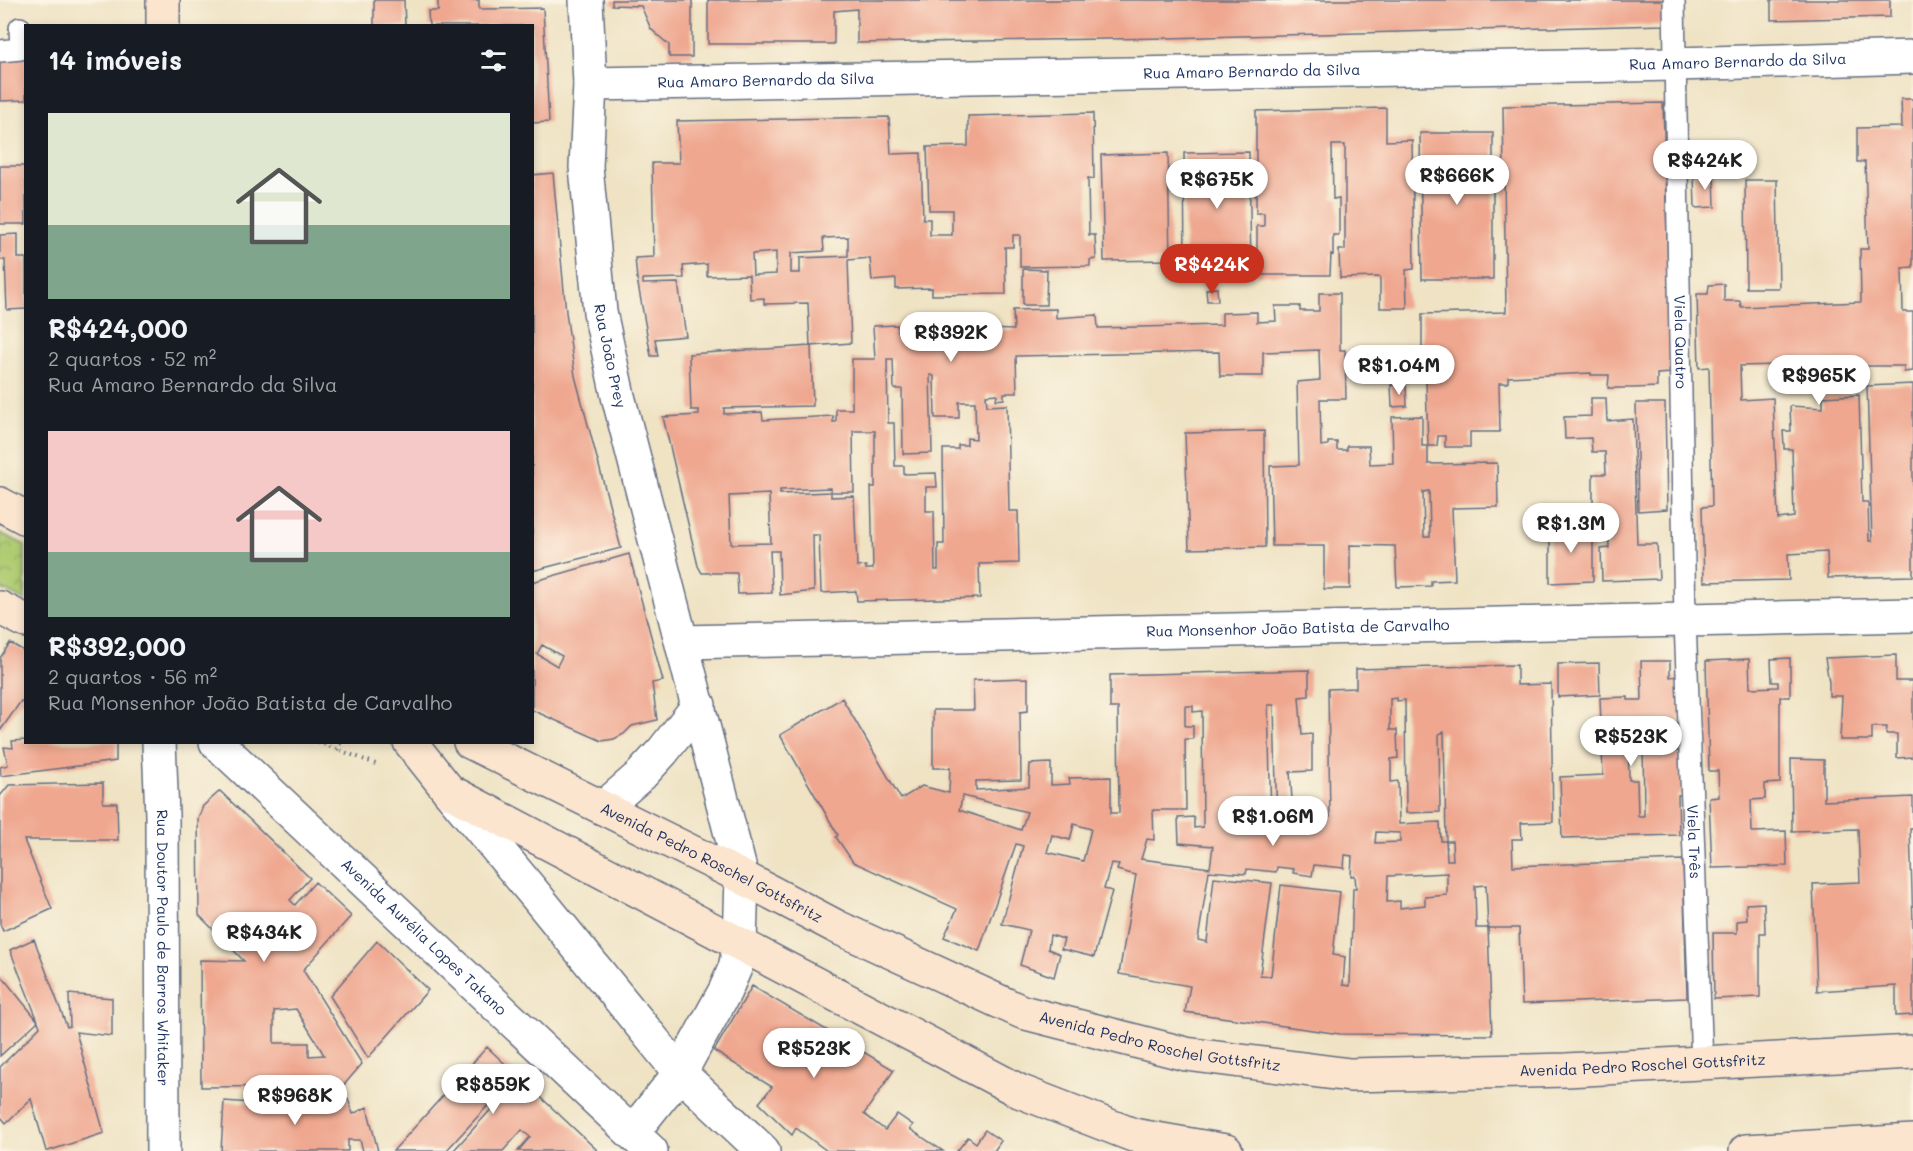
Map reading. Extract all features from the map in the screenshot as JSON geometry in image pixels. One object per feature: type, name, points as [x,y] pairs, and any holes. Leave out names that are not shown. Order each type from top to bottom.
[{"type":"street","points":[[163,0],[163,24]]},
{"type":"street","name":"Rua João Prey","points":[[586,0],[590,84],[586,167],[600,312],[618,396],[742,877],[740,944],[735,968],[725,991],[680,1073]]},
{"type":"street","name":"Rua Amaro Bernardo da Silva","points":[[590,84],[1676,64],[1913,57]]},
{"type":"street","points":[[0,504],[24,517]]},
{"type":"street","points":[[0,608],[24,620]]},
{"type":"street","name":"Rua Monsenhor João Batista de Carvalho","points":[[683,642],[1913,615]]},
{"type":"street","points":[[603,808],[663,751],[699,705]]},
{"type":"street","name":"Rua Doutor Paulo de Barros Whitaker","points":[[159,744],[162,827],[163,1151]]},
{"type":"street","name":"Avenida Aurélia Lopes Takano","points":[[218,744],[641,1142],[680,1073]]},
{"type":"street","points":[[412,744],[680,1073],[763,1151]]},
{"type":"street","name":"Avenida Pedro Roschel Gottsfritz","points":[[474,744],[742,877],[837,927],[1022,1012],[1186,1054],[1350,1075],[1566,1070],[1913,1052]]},
{"type":"street","points":[[449,791],[1019,1091],[1133,1135],[1226,1151]]},
{"type":"street","points":[[1746,1151],[1913,1141]]},
{"type":"lane","name":"Viela Quatro","points":[[1674,0],[1685,621]]},
{"type":"lane","points":[[0,51],[21,49],[20,28]]},
{"type":"lane","name":"Viela Três","points":[[1685,621],[1702,1063]]},
{"type":"path","points":[[323,744],[337,750],[340,744]]},
{"type":"green space","points":[[0,533],[24,545],[24,600],[0,588]]},
{"type":"building","points":[[374,0],[404,0],[405,24],[374,24]]},
{"type":"building","points":[[438,0],[479,0],[479,9],[543,8],[549,122],[534,123],[534,24],[429,24],[428,11],[438,11]]},
{"type":"building","points":[[612,0],[692,0],[692,57],[669,57],[669,45],[651,29],[641,6],[612,5]]},
{"type":"building","points":[[708,0],[1663,0],[1664,25],[1168,38],[857,43],[857,9],[834,11],[834,44],[708,44]]},
{"type":"building","points":[[1771,0],[1890,0],[1890,17],[1771,20]]},
{"type":"building","points":[[24,54],[24,100],[0,101],[0,55]]},
{"type":"building","points":[[1901,99],[1913,99],[1913,267],[1902,268],[1903,312],[1913,312],[1913,371],[1904,372],[1904,366],[1838,366],[1839,381],[1823,381],[1822,364],[1740,366],[1741,400],[1773,398],[1778,519],[1794,517],[1792,449],[1784,449],[1783,431],[1791,431],[1790,406],[1823,408],[1823,397],[1859,395],[1862,502],[1868,502],[1869,541],[1872,541],[1867,386],[1913,384],[1913,576],[1828,578],[1827,552],[1788,554],[1789,580],[1704,582],[1702,507],[1712,506],[1709,367],[1699,368],[1697,294],[1708,294],[1709,285],[1724,284],[1724,301],[1740,301],[1741,307],[1861,302],[1860,249],[1868,249],[1865,162],[1857,162],[1857,128],[1902,127]]},
{"type":"building","points":[[1663,103],[1671,373],[1657,374],[1657,387],[1632,388],[1608,388],[1609,375],[1591,375],[1591,373],[1508,377],[1508,383],[1499,383],[1500,432],[1470,432],[1470,447],[1445,447],[1445,436],[1438,436],[1437,446],[1428,446],[1422,314],[1506,312],[1503,106]]},
{"type":"building","points":[[1386,108],[1386,141],[1412,140],[1414,269],[1406,270],[1407,308],[1380,308],[1380,277],[1340,278],[1339,250],[1345,250],[1345,145],[1332,145],[1333,199],[1339,198],[1339,235],[1333,235],[1330,275],[1257,275],[1257,226],[1264,226],[1264,213],[1256,213],[1256,111]]},
{"type":"building","points":[[1093,113],[1094,179],[1088,178],[1089,235],[1095,235],[1096,259],[1090,260],[1090,266],[1020,267],[1020,235],[1013,235],[1013,247],[1005,247],[1006,294],[932,295],[932,288],[896,289],[896,279],[872,281],[870,258],[848,260],[851,343],[811,346],[813,406],[724,408],[724,414],[762,412],[763,420],[833,416],[833,422],[836,422],[836,409],[852,409],[852,359],[875,359],[873,326],[897,325],[898,331],[932,329],[932,327],[1014,330],[1013,310],[1056,309],[1056,318],[1097,315],[1098,328],[1222,325],[1222,313],[1257,312],[1257,322],[1276,321],[1275,306],[1300,306],[1300,311],[1319,311],[1319,293],[1340,293],[1340,350],[1345,350],[1346,399],[1320,399],[1321,446],[1328,445],[1328,442],[1337,442],[1337,450],[1347,450],[1347,446],[1369,446],[1370,464],[1393,463],[1392,417],[1422,416],[1422,446],[1428,446],[1428,464],[1497,463],[1498,507],[1452,508],[1455,580],[1431,581],[1431,586],[1397,587],[1395,546],[1350,545],[1350,589],[1324,589],[1324,546],[1272,546],[1270,466],[1299,465],[1297,382],[1320,380],[1319,350],[1263,352],[1263,376],[1220,376],[1219,352],[1016,356],[1017,393],[1004,393],[1004,399],[996,400],[997,394],[986,395],[987,406],[1007,405],[1009,511],[1018,511],[1019,563],[979,564],[980,598],[857,601],[856,591],[821,593],[819,535],[813,535],[814,591],[780,595],[779,551],[770,551],[772,593],[738,594],[737,573],[702,573],[698,566],[663,417],[699,415],[699,410],[691,410],[689,354],[810,346],[808,303],[764,304],[764,298],[750,299],[749,275],[707,276],[707,264],[683,266],[684,278],[643,279],[643,284],[678,283],[686,336],[655,339],[658,356],[651,356],[635,258],[654,257],[652,163],[679,163],[677,121],[889,117],[891,154],[921,153],[923,219],[930,219],[930,235],[952,235],[952,210],[929,210],[927,147],[968,146],[968,116]],"holes":[[[848,237],[848,256],[800,258],[800,273],[791,273],[791,253],[824,251],[823,238]],[[776,252],[776,274],[753,275],[752,254]],[[887,359],[893,359],[894,389],[902,389],[903,454],[932,453],[930,375],[934,376],[935,418],[959,418],[959,402],[975,402],[976,439],[967,438],[967,445],[958,445],[958,449],[943,449],[944,544],[938,544],[938,570],[935,570],[934,511],[926,511],[926,487],[937,487],[936,473],[904,474],[904,466],[895,466],[894,423],[888,423]],[[853,431],[875,431],[875,487],[871,487],[873,569],[866,569],[866,566],[857,567],[854,496],[831,497],[831,492],[854,492]],[[831,488],[831,492],[780,494],[780,490]],[[1429,491],[1430,537],[1424,537],[1423,492]],[[769,494],[771,543],[731,544],[729,496]]]},
{"type":"building","points":[[1420,133],[1493,133],[1493,279],[1422,279]]},
{"type":"building","points":[[1249,152],[1251,267],[1185,268],[1184,153]]},
{"type":"building","points":[[1168,153],[1170,260],[1104,261],[1101,155]]},
{"type":"building","points":[[0,166],[24,166],[24,224],[0,224]]},
{"type":"building","points":[[553,173],[566,312],[575,376],[621,548],[534,570],[534,175]]},
{"type":"building","points":[[1714,173],[1715,207],[1695,208],[1694,175]]},
{"type":"building","points":[[1745,180],[1777,180],[1779,288],[1746,288]]},
{"type":"building","points":[[18,234],[18,258],[24,258],[24,309],[7,310],[5,260],[0,260],[0,235]]},
{"type":"building","points":[[1023,269],[1047,270],[1046,305],[1023,305]]},
{"type":"building","points":[[1217,288],[1218,301],[1207,301],[1206,289]]},
{"type":"building","points":[[1391,385],[1406,385],[1407,406],[1392,407]]},
{"type":"building","points":[[1591,398],[1606,398],[1607,421],[1633,419],[1637,544],[1657,544],[1659,579],[1602,581],[1601,549],[1609,548],[1608,510],[1593,510],[1593,474],[1606,474],[1605,452],[1592,452],[1591,438],[1565,439],[1564,417],[1591,416]]},
{"type":"building","points":[[1636,403],[1665,403],[1667,509],[1638,511]]},
{"type":"building","points":[[1264,431],[1265,547],[1189,549],[1185,433]]},
{"type":"building","points":[[1593,526],[1593,581],[1550,583],[1550,527]]},
{"type":"building","points":[[629,554],[663,681],[652,683],[657,720],[632,726],[624,734],[614,739],[602,741],[534,711],[534,581]],"holes":[[[542,645],[562,656],[557,666],[537,654]]]},
{"type":"building","points":[[10,643],[24,651],[24,703],[21,701],[0,731],[0,658]]},
{"type":"building","points":[[1896,655],[1896,681],[1913,681],[1913,757],[1897,758],[1897,734],[1886,734],[1887,727],[1872,727],[1872,740],[1840,740],[1842,696],[1829,696],[1825,658]]},
{"type":"building","points":[[1790,658],[1790,697],[1780,697],[1780,783],[1765,784],[1765,799],[1751,800],[1752,832],[1786,831],[1787,866],[1712,868],[1709,798],[1719,797],[1718,771],[1709,771],[1706,661],[1749,659],[1750,688],[1778,687],[1778,682],[1772,682],[1771,659]]},
{"type":"building","points":[[1641,661],[1670,661],[1670,677],[1678,676],[1681,735],[1664,735],[1665,752],[1680,751],[1682,795],[1678,795],[1679,835],[1562,838],[1560,777],[1603,775],[1600,698],[1628,697],[1628,700],[1642,700]],"holes":[[[1643,740],[1644,816],[1638,816],[1637,780],[1629,780],[1628,741]]]},
{"type":"building","points":[[1599,663],[1600,695],[1558,697],[1558,664]]},
{"type":"building","points":[[1517,665],[1517,685],[1551,684],[1553,822],[1521,823],[1522,839],[1512,839],[1513,866],[1683,860],[1687,998],[1522,1004],[1519,928],[1488,928],[1492,1035],[1340,1034],[1185,1012],[1190,986],[1119,974],[1136,875],[1117,870],[1119,864],[1111,863],[1104,889],[1112,891],[1094,957],[1061,949],[1064,939],[1050,935],[1048,949],[1060,954],[1054,977],[1020,965],[1029,930],[1002,924],[1023,846],[1016,844],[979,951],[944,937],[957,909],[853,862],[836,837],[838,835],[780,735],[842,698],[901,799],[922,786],[949,793],[950,768],[933,768],[933,710],[974,710],[973,680],[1028,678],[1028,711],[1020,712],[1021,780],[976,781],[976,790],[1029,787],[1030,764],[1051,763],[1051,785],[1070,784],[1069,778],[1111,777],[1111,813],[1119,813],[1118,708],[1110,708],[1110,675],[1309,670],[1309,696],[1299,697],[1302,735],[1312,734],[1312,771],[1290,772],[1292,799],[1300,799],[1301,818],[1330,817],[1328,689],[1356,688],[1356,669]],"holes":[[[1390,699],[1405,700],[1406,813],[1440,812],[1439,734],[1444,732],[1446,841],[1441,841],[1440,822],[1399,824],[1398,781],[1391,782],[1391,759],[1398,758],[1397,730],[1390,730]],[[1268,705],[1274,705],[1277,827],[1237,828],[1236,817],[1271,817]],[[1185,706],[1193,706],[1193,712],[1202,711],[1203,827],[1194,828],[1194,817],[1178,818],[1179,843],[1213,846],[1210,868],[1141,859],[1147,839],[1154,840],[1153,810],[1186,810],[1185,739],[1193,739],[1193,726],[1185,726]],[[963,796],[1027,812],[1021,830],[959,810]],[[1074,824],[1091,829],[1083,861],[1047,852],[1052,835],[1070,840]],[[1376,832],[1400,833],[1400,842],[1375,843]],[[1446,841],[1452,841],[1453,860],[1447,860]],[[1345,855],[1352,856],[1351,876],[1355,876],[1356,888],[1353,888],[1350,986],[1343,985],[1345,957],[1333,955],[1340,892],[1281,885],[1271,976],[1260,975],[1272,883],[1214,877],[1207,942],[1198,940],[1209,871],[1246,874],[1247,869],[1276,872],[1277,867],[1294,869],[1293,873],[1312,876],[1314,865],[1344,868]],[[1447,873],[1447,895],[1425,897],[1425,905],[1400,908],[1400,901],[1387,902],[1388,876]],[[1486,885],[1488,928],[1476,928],[1475,886]]]},
{"type":"building","points":[[24,740],[24,744],[116,744],[116,761],[1,776],[0,767],[8,765],[4,747],[13,748],[12,741]]},
{"type":"building","points":[[1791,759],[1824,760],[1824,801],[1913,797],[1913,828],[1910,828],[1913,1015],[1896,1016],[1896,986],[1817,991],[1813,884],[1860,882],[1858,829],[1792,831]]},
{"type":"building","points":[[103,783],[103,803],[117,803],[118,840],[24,840],[52,909],[3,931],[0,924],[0,796],[9,785]]},
{"type":"building","points":[[220,791],[310,878],[290,900],[295,905],[315,882],[351,916],[303,970],[362,1064],[343,1086],[201,1087],[200,960],[244,961],[199,915],[198,819],[203,806]],"holes":[[[296,1009],[324,1055],[309,1056],[309,1043],[274,1043],[274,1011]]]},
{"type":"building","points":[[1764,903],[1765,933],[1760,933],[1760,997],[1714,999],[1713,933],[1737,933],[1737,921],[1747,920],[1746,904]]},
{"type":"building","points":[[34,939],[67,1027],[70,1026],[69,994],[112,998],[112,1036],[76,1032],[104,1133],[48,1151],[46,1151],[31,1099],[6,1123],[0,1116],[0,1067],[40,1027],[10,950]]},
{"type":"building","points":[[377,941],[428,990],[368,1058],[330,996]]},
{"type":"building","points":[[0,974],[38,1021],[0,1056]]},
{"type":"building","points":[[752,986],[894,1070],[864,1114],[885,1130],[897,1114],[913,1125],[910,1129],[943,1151],[827,1151],[796,1128],[792,1135],[759,1103],[772,1087],[714,1051]]},
{"type":"building","points":[[487,1047],[598,1151],[518,1151],[530,1137],[522,1130],[503,1151],[453,1151],[496,1104],[492,1101],[446,1151],[393,1151]]},
{"type":"building","points":[[267,1093],[291,1094],[290,1104],[312,1105],[312,1101],[340,1102],[348,1099],[353,1114],[367,1107],[378,1151],[363,1151],[360,1140],[348,1140],[348,1151],[221,1151],[224,1101],[267,1104]]},
{"type":"building","points":[[985,1130],[1001,1141],[994,1151],[957,1151],[968,1137],[976,1143]]}]
